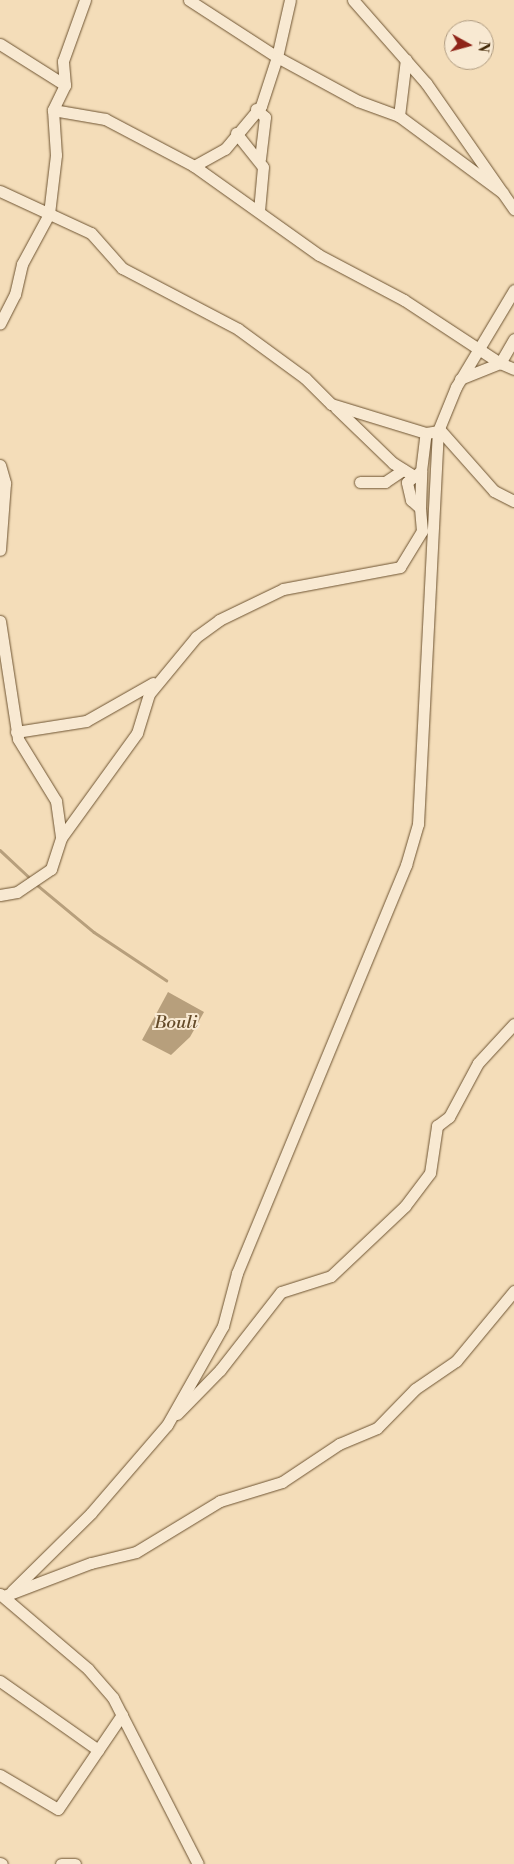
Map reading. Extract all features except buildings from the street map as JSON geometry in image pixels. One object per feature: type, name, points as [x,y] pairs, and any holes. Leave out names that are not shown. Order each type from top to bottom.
[{"type":"street","points":[[0,323],[15,294],[22,264],[49,214],[56,155],[53,110],[65,86],[63,61],[84,0]]},
{"type":"street","points":[[189,0],[277,58],[358,101],[399,116],[503,193]]},
{"type":"street","points":[[194,166],[225,149],[266,95],[277,58],[290,0]]},
{"type":"street","points":[[352,0],[406,59],[514,209]]},
{"type":"street","points":[[0,44],[65,86]]},
{"type":"street","points":[[399,116],[406,59]]},
{"type":"street","points":[[256,109],[265,118],[260,158],[264,178],[260,211]]},
{"type":"street","points":[[53,110],[105,119],[194,166],[260,211],[319,255],[404,300],[479,347],[500,363],[514,369]]},
{"type":"street","points":[[236,133],[260,158]]},
{"type":"street","points":[[0,191],[91,233],[122,268],[238,330],[305,378],[399,467],[418,474],[436,487]]},
{"type":"street","points":[[167,1425],[223,1326],[238,1273],[408,857],[418,824],[439,430],[460,379],[514,290]]},
{"type":"street","points":[[460,379],[500,363],[514,339]]},
{"type":"street","points":[[331,404],[426,433],[439,430]]},
{"type":"street","points":[[439,430],[494,491],[514,501]]},
{"type":"street","points":[[60,838],[137,733],[149,694],[160,677],[196,637],[219,620],[283,589],[400,567],[422,531],[418,474],[426,433]]},
{"type":"street","points":[[0,465],[5,483],[1,509],[0,550]]},
{"type":"street","points":[[360,482],[386,482],[399,467]]},
{"type":"street","points":[[0,621],[16,732],[56,801],[60,838],[52,869],[18,892],[0,896]]},
{"type":"street","points":[[16,732],[86,721],[160,677]]},
{"type":"street","points":[[5,1594],[98,1506],[167,1425],[220,1370],[281,1292],[331,1276],[362,1242],[405,1206],[430,1173],[437,1126],[449,1117],[478,1063],[514,1024]]},
{"type":"street","points":[[5,1594],[136,1552],[220,1501],[282,1482],[339,1444],[378,1428],[415,1389],[456,1361],[514,1291]]},
{"type":"street","points":[[5,1594],[88,1669],[122,1715],[198,1864]]},
{"type":"street","points":[[0,1682],[98,1750]]},
{"type":"street","points":[[0,1775],[58,1809],[122,1715]]},
{"type":"water","name":"Bouli","points":[[168,992],[204,1012],[190,1037],[171,1055],[142,1040]]},
{"type":"waterway","points":[[0,850],[30,878]]},
{"type":"waterway","points":[[36,884],[94,932],[166,980]]}]
